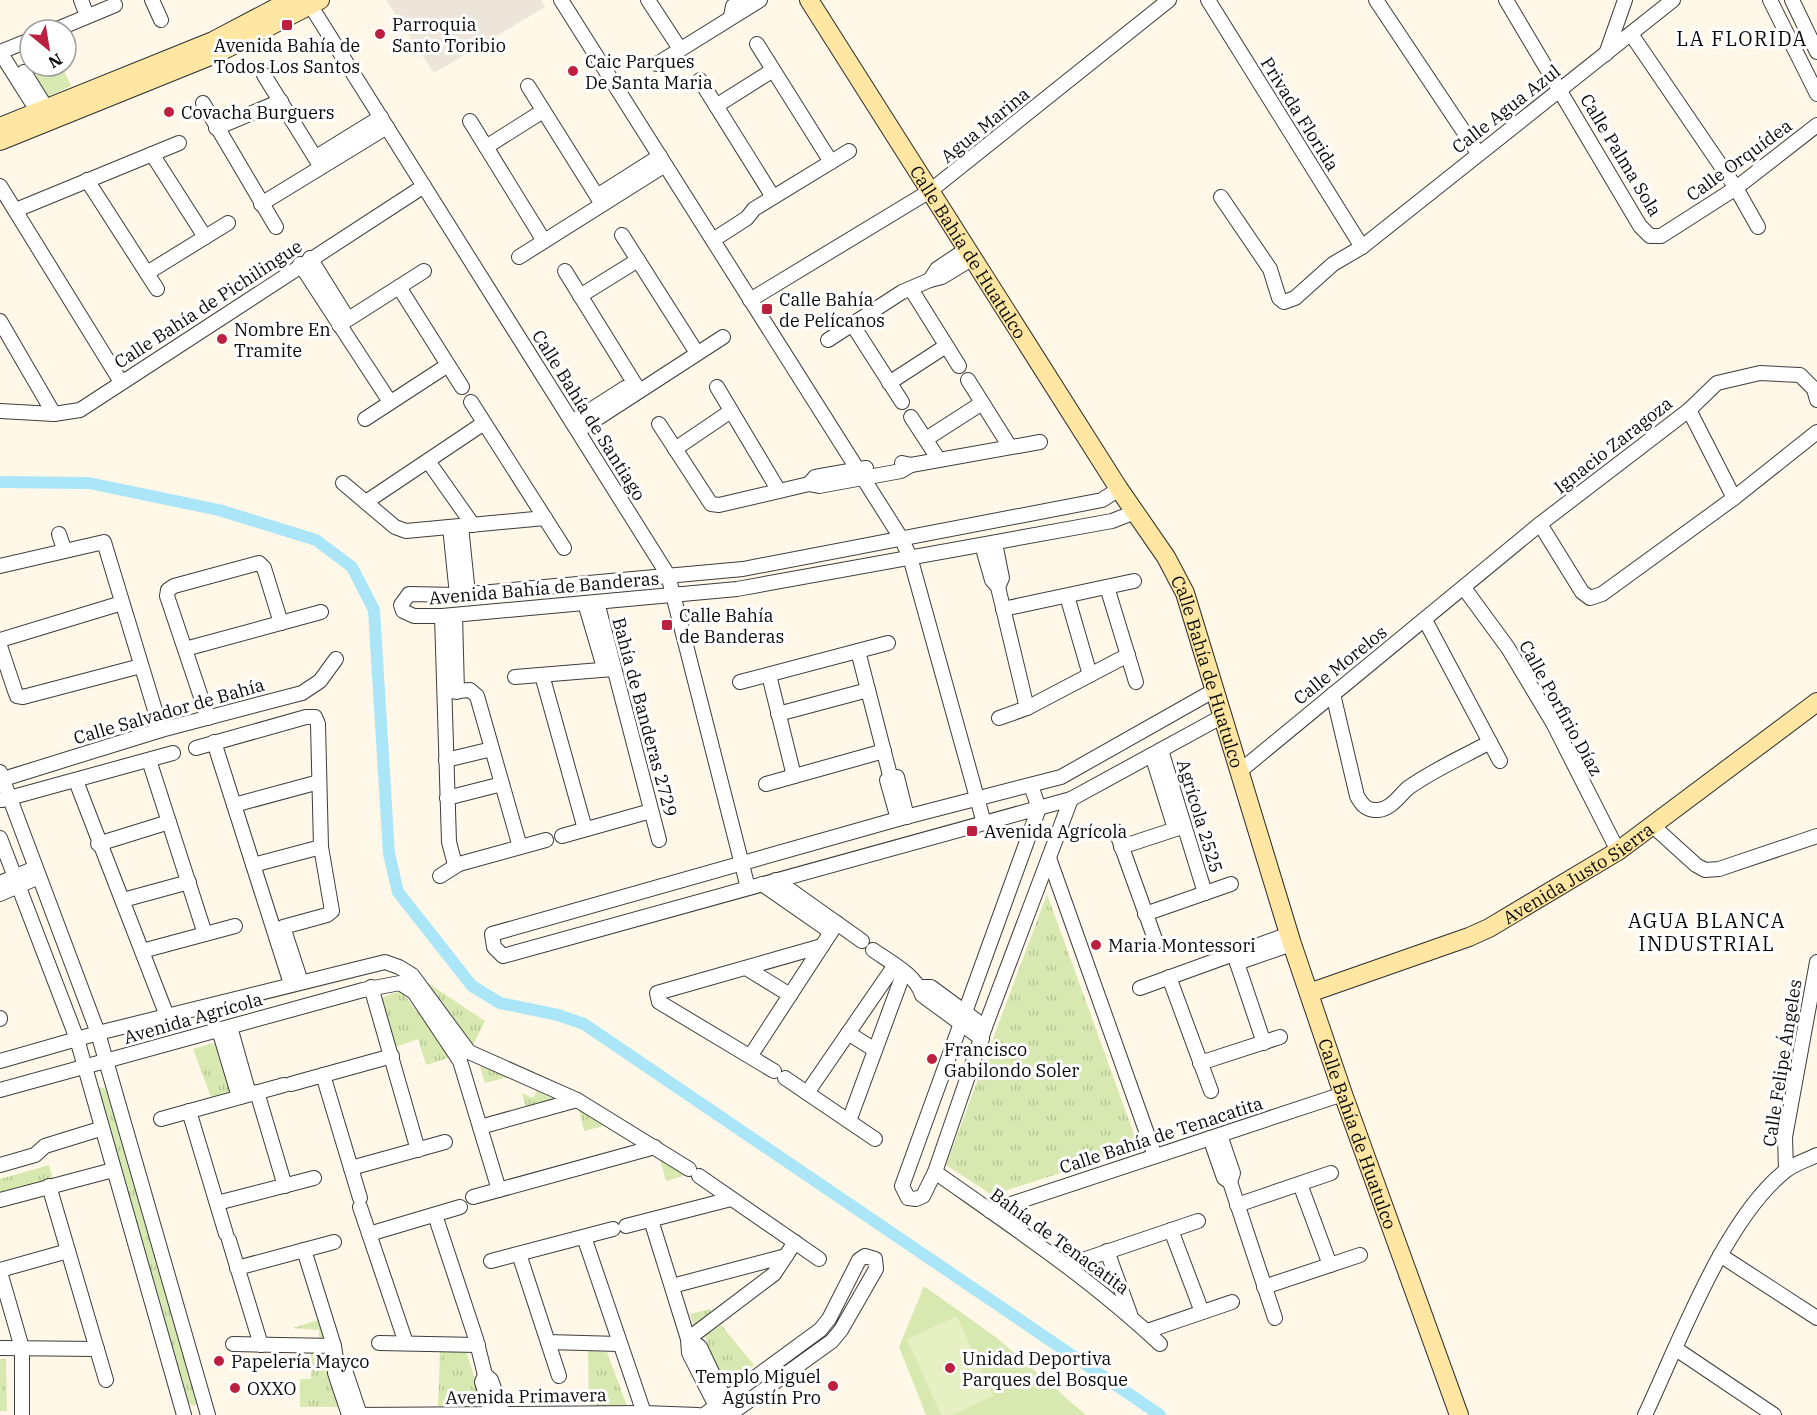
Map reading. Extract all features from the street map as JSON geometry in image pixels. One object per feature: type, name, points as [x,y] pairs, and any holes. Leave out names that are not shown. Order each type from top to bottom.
[{"type":"street","points":[[81,0],[87,16]]},
{"type":"street","points":[[152,0],[161,20]]},
{"type":"street","points":[[0,127],[213,41],[291,0]]},
{"type":"street","points":[[561,0],[901,538],[910,557],[984,823]]},
{"type":"street","points":[[648,0],[680,49]]},
{"type":"street","points":[[657,64],[735,7],[759,0]]},
{"type":"street","name":"Calle Bahía de Huatulco","points":[[809,0],[1119,489],[1166,557],[1185,593],[1291,939],[1343,1094],[1459,1415]]},
{"type":"street","name":"Agua Marina","points":[[750,300],[930,192],[1169,0]]},
{"type":"street","name":"Privada Florida","points":[[1208,0],[1362,247]]},
{"type":"street","points":[[1376,0],[1478,153]]},
{"type":"street","name":"Calle Palma Sola","points":[[1506,0],[1640,226],[1650,236]]},
{"type":"street","points":[[1606,54],[1625,0]]},
{"type":"street","name":"Calle Agua Azul","points":[[1221,197],[1270,269],[1279,298],[1284,302],[1295,298],[1333,264],[1362,247],[1672,0]]},
{"type":"street","points":[[1770,0],[1817,94]]},
{"type":"street","points":[[1792,0],[1817,52]]},
{"type":"street","points":[[0,141],[218,53],[313,2]]},
{"type":"street","name":"Calle Bahía de Santiago","points":[[313,2],[384,122],[668,575],[742,863],[755,886]]},
{"type":"street","points":[[78,20],[115,5]]},
{"type":"street","points":[[1631,33],[1736,188],[1758,227]]},
{"type":"street","points":[[757,44],[831,162]]},
{"type":"street","points":[[18,45],[3,51],[42,110]]},
{"type":"street","points":[[716,106],[773,70]]},
{"type":"street","points":[[264,75],[319,162]]},
{"type":"street","points":[[700,80],[773,197]]},
{"type":"street","points":[[528,86],[599,200]]},
{"type":"street","points":[[216,128],[281,101]]},
{"type":"street","points":[[203,103],[276,227]]},
{"type":"street","points":[[486,147],[543,111]]},
{"type":"street","points":[[470,121],[544,241]]},
{"type":"street","points":[[261,204],[319,162],[384,122]]},
{"type":"street","name":"Calle Orquídea","points":[[1650,236],[1662,236],[1736,188],[1817,125]]},
{"type":"street","points":[[18,214],[179,143]]},
{"type":"street","points":[[710,236],[742,210],[754,209],[849,151]]},
{"type":"street","points":[[152,154],[205,237]]},
{"type":"street","points":[[519,256],[544,241],[599,200],[662,160]]},
{"type":"street","points":[[90,184],[157,289]]},
{"type":"street","points":[[0,186],[121,382]]},
{"type":"street","name":"Calle Bahía de Pichilingue","points":[[0,411],[54,414],[80,410],[305,261],[424,186]]},
{"type":"street","points":[[147,273],[228,223]]},
{"type":"street","points":[[622,235],[697,353]]},
{"type":"street","points":[[828,340],[911,289],[942,277],[970,254]]},
{"type":"street","points":[[580,296],[638,260]]},
{"type":"street","points":[[305,261],[390,402]]},
{"type":"street","points":[[343,322],[424,271]]},
{"type":"street","points":[[565,271],[636,386]]},
{"type":"street","points":[[399,287],[462,387]]},
{"type":"street","points":[[911,289],[959,366]]},
{"type":"street","points":[[852,324],[902,402]]},
{"type":"street","points":[[2,330],[54,414]]},
{"type":"street","points":[[575,426],[636,386],[723,337]]},
{"type":"street","points":[[890,383],[946,346]]},
{"type":"street","points":[[365,419],[448,365]]},
{"type":"street","name":"Ignacio Zaragoza","points":[[1464,588],[1540,524],[1689,410],[1717,383],[1760,373],[1800,375],[1814,389],[1817,400]]},
{"type":"street","points":[[968,380],[1010,447]]},
{"type":"street","points":[[717,387],[779,491]]},
{"type":"street","points":[[471,402],[564,548]]},
{"type":"street","points":[[926,439],[982,403]]},
{"type":"street","points":[[1689,410],[1734,498]]},
{"type":"street","points":[[675,449],[731,411]]},
{"type":"street","points":[[911,417],[939,460]]},
{"type":"street","points":[[366,502],[484,423]]},
{"type":"street","points":[[659,424],[711,504],[719,505],[808,484],[815,477],[860,474],[901,462],[911,465],[1040,442]]},
{"type":"street","points":[[1540,524],[1582,592],[1590,598],[1602,594],[1734,498],[1817,432]]},
{"type":"street","points":[[428,460],[461,526],[462,595]]},
{"type":"street","points":[[343,483],[401,530],[545,518]]},
{"type":"street","name":"Avenida Bahía de Banderas","points":[[1119,489],[1102,500],[743,569],[462,595],[409,594],[403,598],[403,611],[414,616],[448,616],[737,589],[1112,521],[1135,512]]},
{"type":"street","points":[[59,534],[64,549]]},
{"type":"street","points":[[0,566],[64,549],[104,542],[161,730]]},
{"type":"street","points":[[989,544],[992,580],[998,586],[1027,708]]},
{"type":"street","points":[[208,718],[167,596],[168,590],[174,586],[259,563],[264,568],[281,623]]},
{"type":"street","points":[[1003,609],[1134,581]]},
{"type":"street","points":[[1107,587],[1136,682]]},
{"type":"street","name":"Calle Morelos","points":[[1239,771],[1464,588]]},
{"type":"street","name":"Calle Porfirio Díaz","points":[[1464,588],[1508,648],[1553,723],[1618,852]]},
{"type":"street","points":[[1067,596],[1090,675]]},
{"type":"street","name":"Bahía de Banderas 2729","points":[[591,602],[659,840]]},
{"type":"street","points":[[0,640],[122,603]]},
{"type":"street","points":[[185,649],[321,612]]},
{"type":"street","points":[[448,616],[451,692],[446,760],[447,798],[449,842],[454,861],[459,864]]},
{"type":"street","points":[[1425,620],[1500,760]]},
{"type":"street","points":[[740,682],[888,643]]},
{"type":"street","points":[[0,646],[17,696],[23,697],[141,666]]},
{"type":"street","points":[[858,651],[892,783],[897,777],[903,818]]},
{"type":"street","points":[[999,718],[1027,708],[1128,656]]},
{"type":"street","name":"Calle Salvador de Bahía","points":[[1,777],[161,730],[302,693],[320,681],[336,659]]},
{"type":"street","points":[[515,677],[609,669]]},
{"type":"street","points":[[542,675],[585,829]]},
{"type":"street","points":[[769,675],[794,776]]},
{"type":"street","points":[[451,692],[470,690],[477,696],[520,847]]},
{"type":"street","points":[[778,714],[868,690]]},
{"type":"street","points":[[1215,690],[1061,777],[903,818],[492,934],[494,947],[503,956],[1071,799],[1223,716]]},
{"type":"street","points":[[1333,694],[1356,796],[1361,805],[1369,809],[1378,810],[1390,806],[1407,789],[1426,776],[1490,742]]},
{"type":"street","name":"Avenida Justo Sierra","points":[[1309,993],[1469,937],[1618,852],[1817,702]]},
{"type":"street","points":[[196,748],[306,717],[315,717],[318,724],[321,847],[332,911],[327,915],[283,927],[296,983]]},
{"type":"street","points":[[214,742],[253,865],[296,983]]},
{"type":"street","points":[[446,760],[492,749]]},
{"type":"street","points":[[766,784],[884,751]]},
{"type":"street","points":[[4,799],[173,753]]},
{"type":"street","name":"Agrícola 2525","points":[[1156,753],[1179,828],[1205,893]]},
{"type":"street","points":[[149,760],[206,934]]},
{"type":"street","points":[[1,777],[4,799],[37,873],[98,1033],[208,1415]]},
{"type":"street","points":[[76,781],[98,844],[146,950],[172,1015]]},
{"type":"street","points":[[234,805],[319,782]]},
{"type":"street","points":[[447,798],[502,784]]},
{"type":"street","points":[[1031,786],[1039,808],[902,1186],[908,1198],[916,1199],[923,1196],[935,1172],[1071,799]]},
{"type":"street","points":[[562,836],[651,811]]},
{"type":"street","points":[[98,844],[169,822]]},
{"type":"street","points":[[1653,826],[1696,866],[1705,870],[1719,869],[1817,836]]},
{"type":"street","points":[[1121,847],[1179,828]]},
{"type":"street","points":[[1116,831],[1156,942]]},
{"type":"street","points":[[0,838],[85,1067],[100,1129],[184,1415]]},
{"type":"street","points":[[440,876],[459,864],[546,840]]},
{"type":"street","points":[[253,865],[321,847]]},
{"type":"street","points":[[1049,858],[1155,1156]]},
{"type":"street","points":[[0,894],[16,882],[37,873]]},
{"type":"street","points":[[776,880],[834,928]]},
{"type":"street","points":[[0,883],[16,882]]},
{"type":"street","points":[[123,900],[189,882]]},
{"type":"street","points":[[1145,914],[1231,884]]},
{"type":"street","points":[[755,886],[862,941]]},
{"type":"street","points":[[146,950],[235,926]]},
{"type":"street","points":[[751,1055],[834,928]]},
{"type":"street","points":[[1140,988],[1291,939]]},
{"type":"street","points":[[822,946],[662,990],[656,998],[659,1002],[751,1055],[875,1139]]},
{"type":"street","points":[[873,950],[920,987],[931,987],[984,1033]]},
{"type":"street","points":[[1236,958],[1264,1043]]},
{"type":"street","name":"Calle Felipe Ángeles","points":[[1786,1170],[1785,1137],[1814,990],[1817,962]]},
{"type":"street","points":[[386,963],[390,972],[391,984],[406,985],[414,992],[465,1057],[577,1100],[655,1147],[819,1258]]},
{"type":"street","points":[[386,963],[417,981],[465,1057],[480,1127],[499,1190]]},
{"type":"street","name":"Avenida Agrícola","points":[[0,1061],[98,1033],[296,983],[386,963]]},
{"type":"street","points":[[746,968],[790,995]]},
{"type":"street","points":[[807,1093],[848,1033],[899,969]]},
{"type":"street","points":[[849,1121],[875,1050],[899,969]]},
{"type":"street","points":[[1169,977],[1210,1091]]},
{"type":"street","name":"Avenida Agrícola","points":[[0,1090],[367,988],[391,984]]},
{"type":"street","points":[[367,988],[418,1150]]},
{"type":"street","points":[[225,1028],[248,1095],[285,1186]]},
{"type":"street","points":[[848,1033],[875,1050]]},
{"type":"street","points":[[1200,1063],[1280,1037]]},
{"type":"street","points":[[161,1119],[388,1058]]},
{"type":"street","points":[[323,1075],[369,1234],[406,1343]]},
{"type":"street","name":"Calle Bahía de Tenacatita","points":[[990,1211],[1343,1094]]},
{"type":"street","points":[[480,1127],[577,1100]]},
{"type":"street","points":[[189,1111],[261,1345]]},
{"type":"street","points":[[0,1165],[35,1155],[45,1146],[100,1129]]},
{"type":"street","points":[[1215,1136],[1224,1178],[1230,1182],[1275,1318]]},
{"type":"street","points":[[351,1168],[445,1142]]},
{"type":"street","points":[[473,1197],[655,1147]]},
{"type":"street","points":[[1645,1415],[1720,1255],[1749,1211],[1786,1170],[1817,1155]]},
{"type":"street","points":[[0,1200],[112,1170]]},
{"type":"street","name":"Bahía de Tenacatita","points":[[935,1172],[1068,1265],[1131,1315],[1160,1344]]},
{"type":"street","points":[[1237,1205],[1331,1173]]},
{"type":"street","points":[[217,1203],[314,1178]]},
{"type":"street","points":[[1300,1184],[1330,1265]]},
{"type":"street","points":[[49,1186],[106,1380]]},
{"type":"street","points":[[491,1262],[731,1199]]},
{"type":"street","points":[[369,1234],[460,1207]]},
{"type":"street","points":[[435,1215],[478,1345],[485,1375],[482,1382],[492,1414]]},
{"type":"street","points":[[651,1220],[688,1339],[700,1347],[726,1411]]},
{"type":"street","points":[[1068,1265],[1198,1221]]},
{"type":"street","points":[[1171,1230],[1202,1312]]},
{"type":"street","points":[[584,1237],[629,1376],[629,1392],[640,1413]]},
{"type":"street","points":[[237,1268],[334,1242]]},
{"type":"street","points":[[688,1339],[774,1274],[795,1242]]},
{"type":"street","points":[[304,1250],[334,1346],[337,1365],[335,1373],[352,1415]]},
{"type":"street","points":[[22,1415],[0,1271],[68,1251]]},
{"type":"street","points":[[1107,1251],[1131,1315]]},
{"type":"street","points":[[519,1254],[559,1376]]},
{"type":"street","points":[[1264,1287],[1360,1255]]},
{"type":"street","points":[[1720,1255],[1817,1318]]},
{"type":"street","points":[[672,1286],[786,1256]]},
{"type":"street","points":[[704,1415],[726,1411],[832,1341],[841,1330],[876,1269],[875,1259],[869,1256],[859,1260],[829,1319],[820,1330],[726,1411]]},
{"type":"street","points":[[1147,1331],[1232,1302]]},
{"type":"street","points":[[548,1342],[619,1344]]},
{"type":"street","points":[[379,1343],[478,1345]]},
{"type":"street","points":[[233,1344],[334,1346]]},
{"type":"street","points":[[12,1348],[97,1349]]},
{"type":"street","points":[[12,1348],[13,1415]]},
{"type":"street","points":[[1676,1349],[1771,1414]]},
{"type":"street","points":[[337,1365],[345,1370],[360,1415]]},
{"type":"street","points":[[485,1375],[491,1380],[503,1414]]},
{"type":"street","name":"Avenida Primavera","points":[[352,1415],[640,1413],[698,1415]]},
{"type":"green space","points":[[35,78],[67,78],[71,86],[45,98]]},
{"type":"green space","points":[[1047,894],[1139,1148],[992,1195],[946,1165]]},
{"type":"green space","points":[[428,983],[485,1021],[473,1045],[427,985]]},
{"type":"green space","points":[[401,991],[452,1057],[426,1065],[418,1039],[395,1047],[380,998]]},
{"type":"green space","points":[[217,1042],[231,1091],[211,1097],[193,1049]]},
{"type":"green space","points":[[480,1066],[508,1077],[485,1083]]},
{"type":"green space","points":[[101,1087],[107,1090],[199,1399],[195,1406],[187,1403],[96,1090]]},
{"type":"green space","points":[[537,1091],[553,1099],[526,1108],[522,1093],[533,1098]]},
{"type":"green space","points":[[578,1107],[608,1125],[584,1131]]},
{"type":"green space","points":[[659,1156],[687,1175],[666,1181]]},
{"type":"green space","points":[[49,1165],[53,1179],[0,1195],[0,1179]]},
{"type":"green space","points":[[924,1286],[997,1338],[1086,1415],[926,1415],[899,1347]]},
{"type":"green space","points":[[710,1309],[711,1314],[694,1327],[690,1314]]},
{"type":"green space","name":"Unidad Deportiva Parques del Bosque","points":[[957,1316],[993,1396],[952,1415],[941,1415],[907,1339]]},
{"type":"green space","points":[[318,1320],[324,1337],[319,1338],[319,1330],[293,1328]]},
{"type":"green space","points":[[721,1325],[754,1365],[722,1389],[705,1336]]},
{"type":"green space","points":[[466,1351],[484,1407],[438,1406],[440,1352]]},
{"type":"green space","points":[[588,1351],[607,1352],[627,1406],[589,1406]]},
{"type":"green space","points":[[311,1353],[322,1353],[340,1407],[300,1407],[300,1379],[311,1379]]},
{"type":"green space","points":[[0,1359],[6,1359],[7,1411],[0,1411]]},
{"type":"shaded area","points":[[386,0],[541,0],[545,7],[434,73]]},
{"type":"waterway","points":[[0,482],[89,483],[219,510],[316,540],[352,567],[374,610],[389,854],[398,892],[472,986],[500,1003],[558,1015],[584,1024],[1160,1415]]},
{"type":"place","name":"Avenida Bahía de Todos Los Santos","points":[[287,25]]},
{"type":"place","name":"Parroquia Santo Toribio","points":[[380,34]]},
{"type":"place","name":"Caic Parques De Santa Maria","points":[[573,71]]},
{"type":"place","name":"Covacha Burguers","points":[[169,112]]},
{"type":"place","name":"Calle Bahía de Pelícanos","points":[[767,309]]},
{"type":"place","name":"Nombre En Tramite","points":[[222,339]]},
{"type":"place","name":"Calle Bahía de Banderas","points":[[667,625]]},
{"type":"place","name":"Avenida Agrícola","points":[[972,831]]},
{"type":"place","name":"Maria Montessori","points":[[1096,945]]},
{"type":"place","name":"Francisco Gabilondo Soler","points":[[932,1059]]},
{"type":"place","name":"Papelería Mayco","points":[[219,1361]]},
{"type":"place","name":"Unidad Deportiva Parques del Bosque","points":[[950,1368]]},
{"type":"place","name":"Templo Miguel Agustín Pro","points":[[833,1386]]},
{"type":"place","name":"OXXO","points":[[235,1388]]},
{"type":"district","name":"LA FLORIDA","points":[[1742,38]]},
{"type":"district","name":"AGUA BLANCA INDUSTRIAL","points":[[1707,932]]}]
